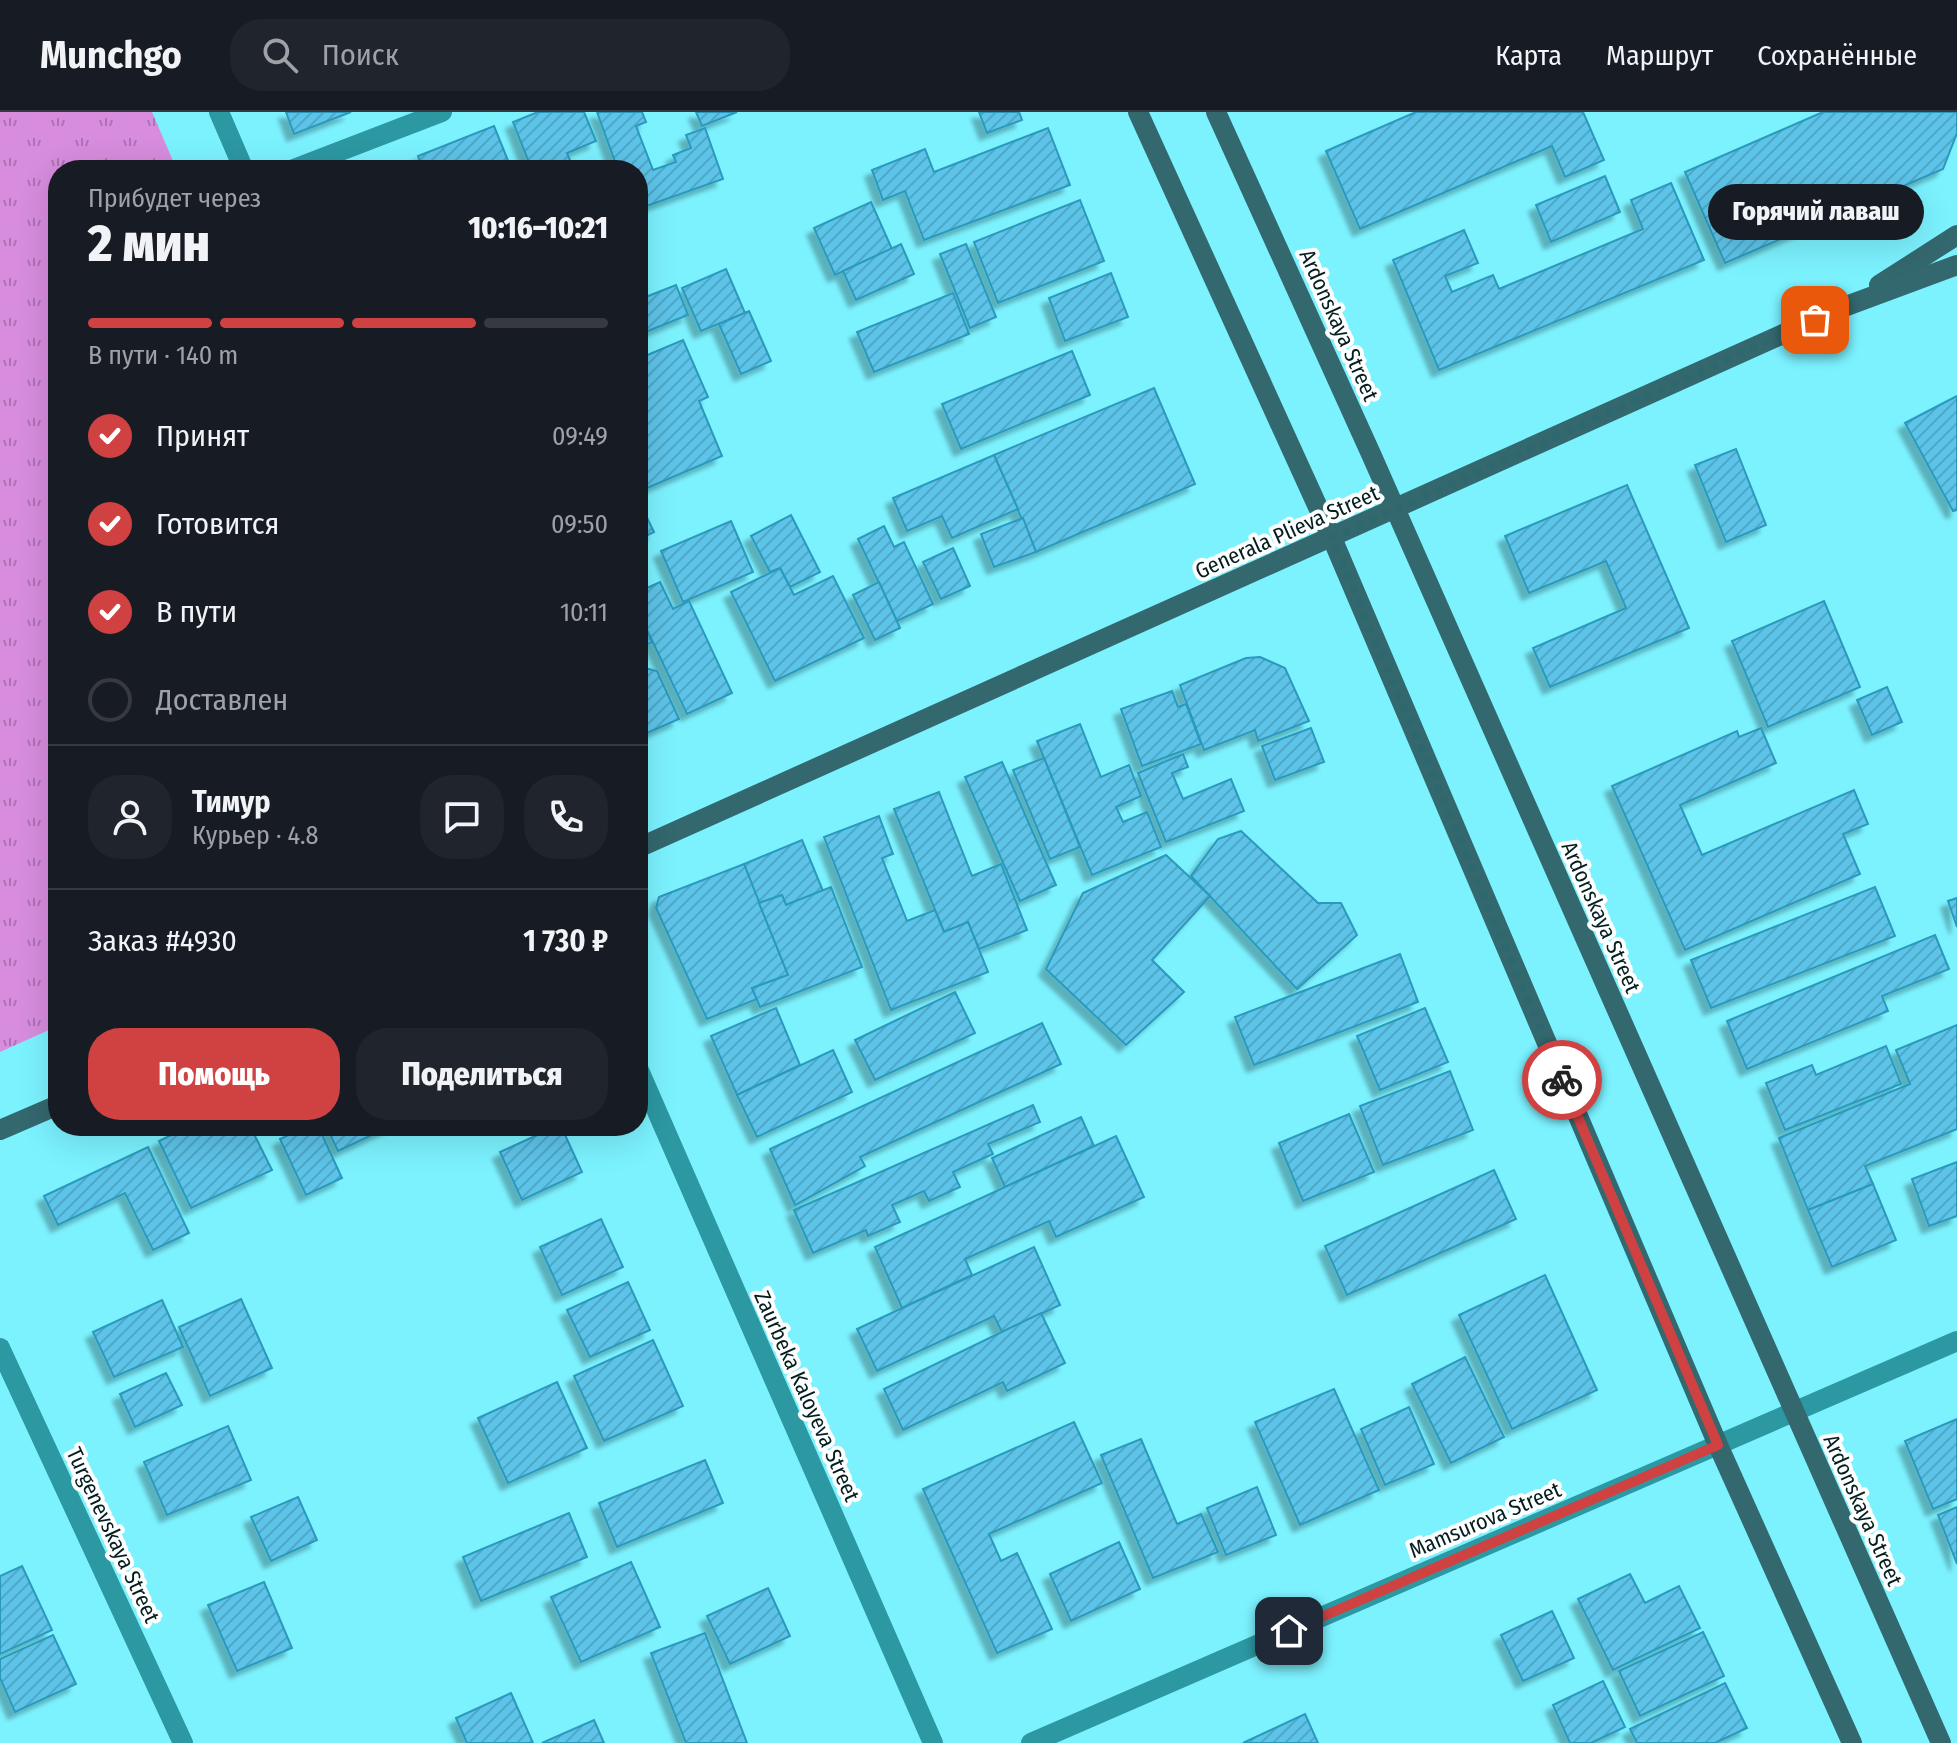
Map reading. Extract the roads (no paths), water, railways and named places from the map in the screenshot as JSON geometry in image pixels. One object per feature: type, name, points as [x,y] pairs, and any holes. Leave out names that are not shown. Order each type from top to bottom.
[{"type":"main road","points":[[1138,112],[1332,538],[1718,1445],[1852,1743]]},
{"type":"main road","name":"Ardonskaya Street","points":[[1216,112],[1396,508],[1941,1743]]},
{"type":"main road","points":[[1841,308],[1957,235]]},
{"type":"main road","name":"Generala Plieva Street","points":[[648,844],[1841,308],[1957,265]]},
{"type":"main road","points":[[0,1130],[48,1109]]},
{"type":"street","points":[[219,112],[240,160]]},
{"type":"street","points":[[317,160],[442,112]]},
{"type":"street","name":"Zaurbeka Kaloyeva Street","points":[[648,1091],[933,1743]]},
{"type":"street","name":"Mamsurova Street","points":[[1031,1743],[1957,1341]]},
{"type":"street","name":"Turgenevskaya Street","points":[[0,1348],[183,1743]]},
{"type":"place","name":"Горячий лаваш","points":[[1815,320]]}]
